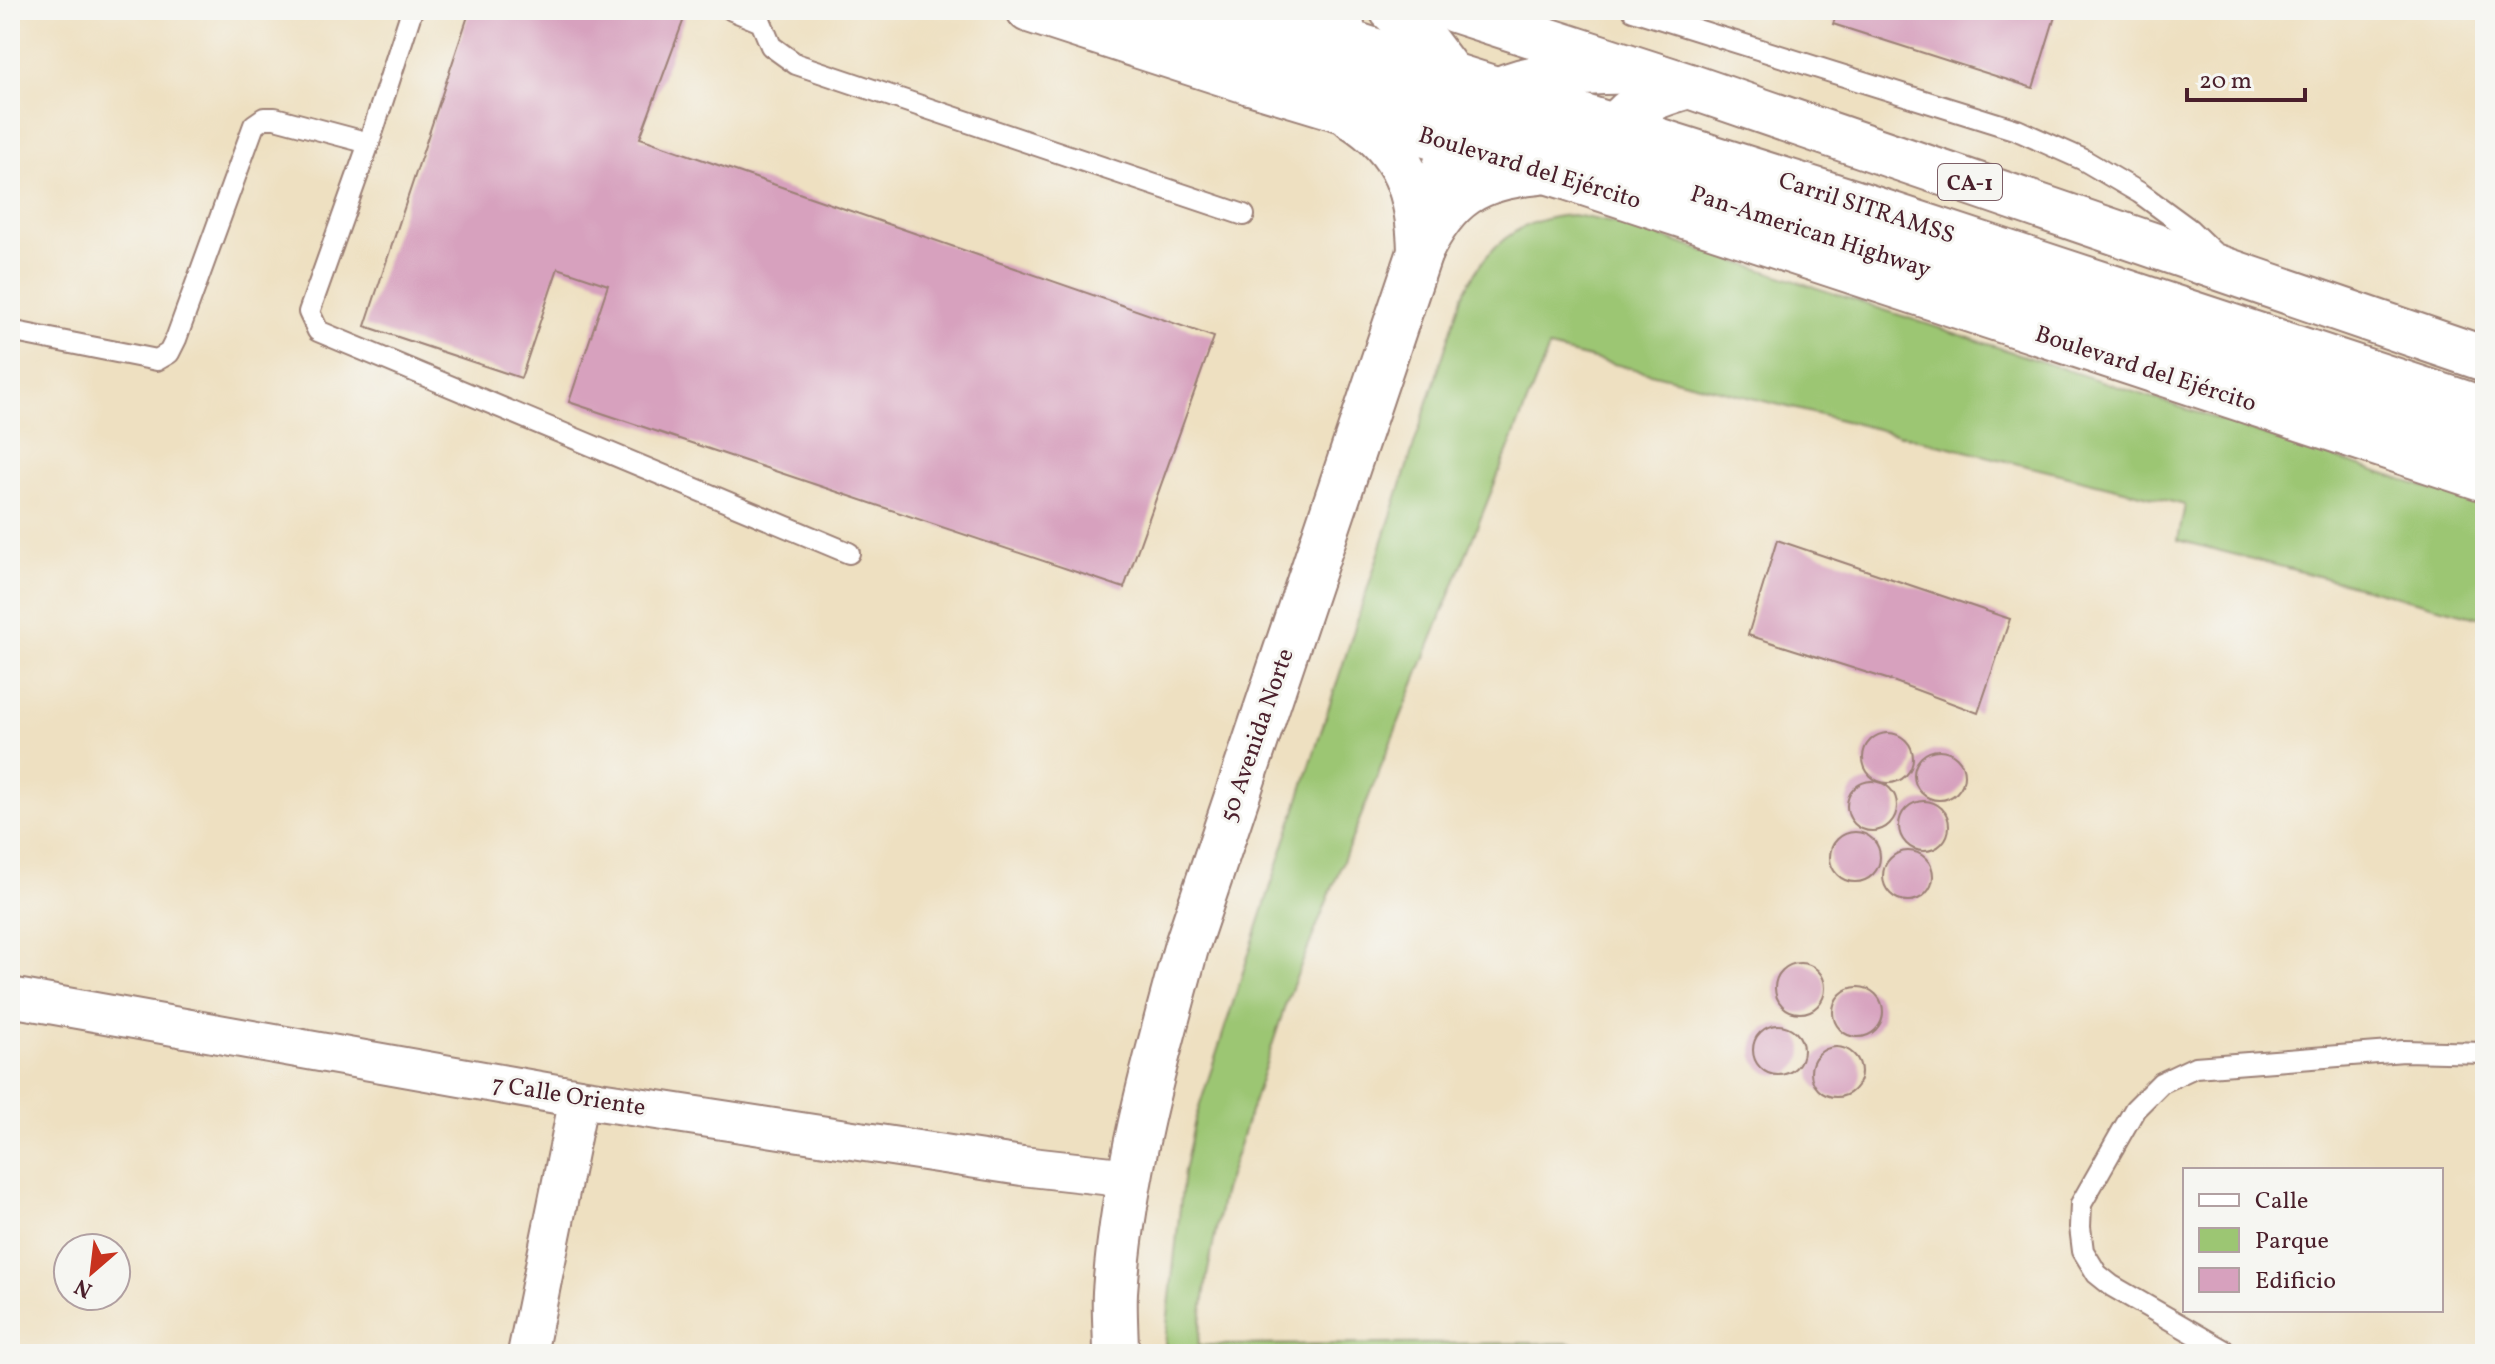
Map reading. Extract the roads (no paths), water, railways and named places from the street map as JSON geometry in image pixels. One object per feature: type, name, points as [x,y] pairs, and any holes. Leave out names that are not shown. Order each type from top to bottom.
[{"type":"main road","points":[[1029,10],[1250,82],[1272,86],[1307,82],[1333,90],[1394,154],[1411,184],[1419,217],[1420,252]]},
{"type":"main road","name":"Pan-American Highway","points":[[1137,10],[1333,90],[1613,166],[2309,393],[2485,454]]},
{"type":"main road","name":"Carril SITRAMSS","points":[[1246,10],[1853,202],[2485,410]]},
{"type":"main road","points":[[1333,90],[1344,28],[1339,10]]},
{"type":"main road","name":"50 Avenida Norte","points":[[1116,1354],[1115,1293],[1130,1178],[1155,1059],[1186,948],[1420,252],[1458,126],[1456,97],[1444,66],[1422,37],[1392,10]]},
{"type":"main road","name":"CA-1","points":[[1454,10],[1689,86],[2485,359]]},
{"type":"main road","points":[[1458,126],[1473,104],[1487,95],[1528,80],[1556,75],[1640,70]]},
{"type":"main road","points":[[1643,202],[1623,185],[1613,166],[1612,135],[1627,113],[1649,99],[1689,86]]},
{"type":"main road","name":"Boulevard del Ejército","points":[[1458,126],[1569,178],[2485,479]]},
{"type":"main road","points":[[1420,252],[1433,225],[1454,201],[1480,184],[1508,174],[1539,172],[1569,178]]},
{"type":"street","name":"7 Calle Oriente","points":[[10,997],[579,1098],[1022,1166],[1130,1178]]},
{"type":"street","points":[[527,1354],[579,1098]]},
{"type":"lane","points":[[412,10],[309,312],[318,331],[849,553]]},
{"type":"lane","points":[[732,10],[761,22],[771,46],[796,64],[1244,215]]},
{"type":"lane","points":[[1633,10],[2017,130],[2082,159],[2140,193],[2189,229],[2237,274]]},
{"type":"lane","points":[[10,331],[157,360],[169,353],[176,339],[254,125],[264,118],[275,118],[369,143]]},
{"type":"lane","points":[[2230,1354],[2112,1286],[2097,1274],[2083,1251],[2081,1204],[2135,1109],[2161,1083],[2195,1067],[2404,1051],[2485,1053]]}]
